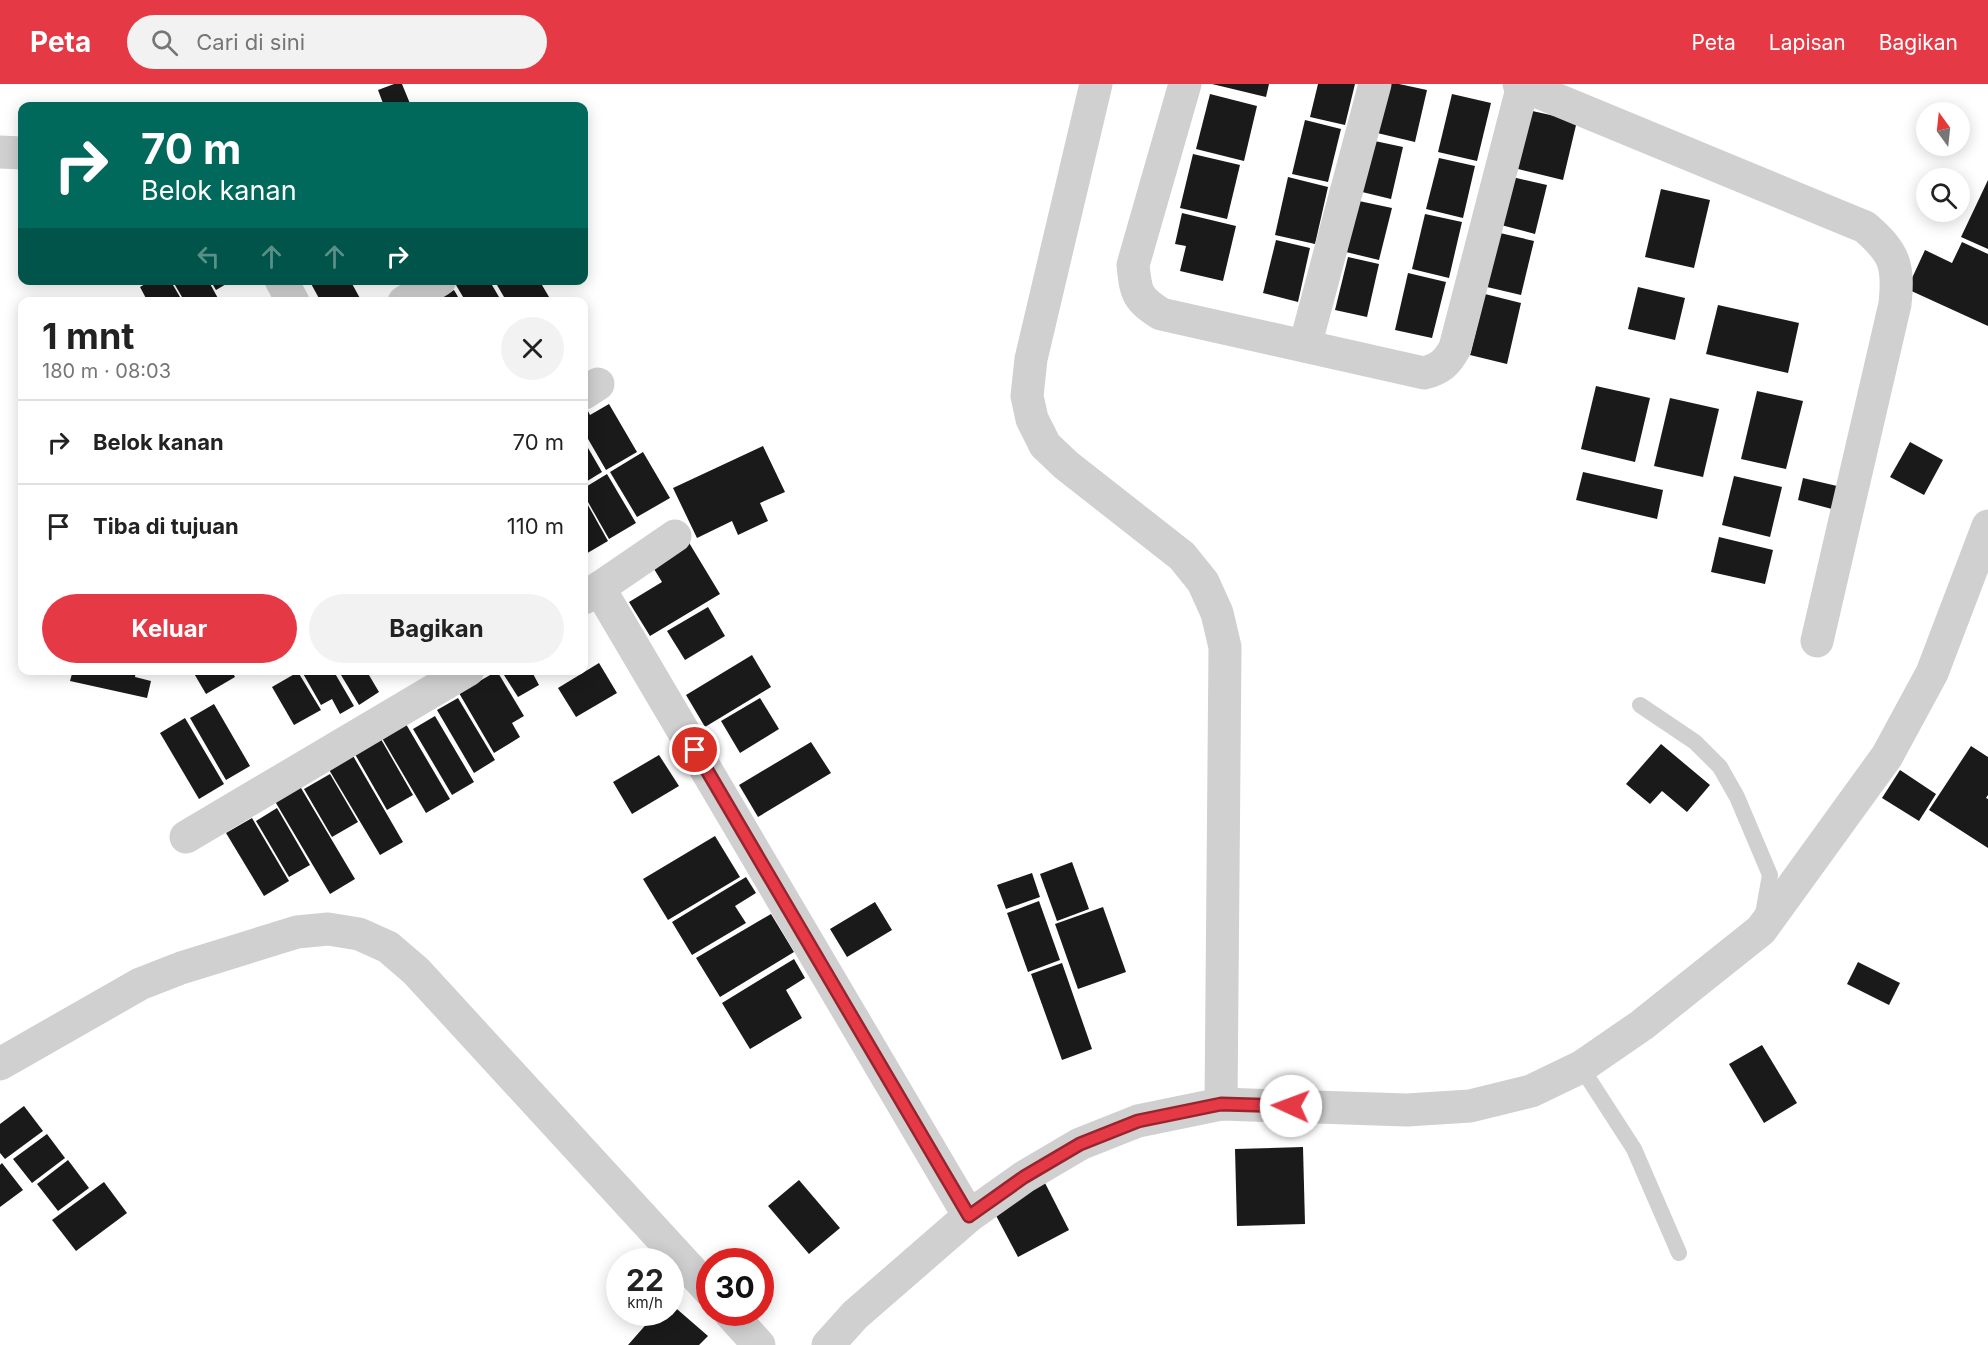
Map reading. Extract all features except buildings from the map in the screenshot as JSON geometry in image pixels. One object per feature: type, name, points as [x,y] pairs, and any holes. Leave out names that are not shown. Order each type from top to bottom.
[{"type":"street","points":[[1096,84],[1034,348],[1027,396],[1032,419],[1045,445],[1066,465],[1182,556],[1203,582],[1217,613],[1224,647],[1221,1104]]},
{"type":"street","points":[[1185,84],[1133,265],[1136,290],[1145,304],[1161,314],[1424,373],[1438,369],[1448,361],[1455,348],[1521,84],[1865,227],[1884,244],[1894,262],[1897,280],[1895,304],[1817,641]]},
{"type":"street","points":[[1305,345],[1375,84]]},
{"type":"street","points":[[0,152],[18,153]]},
{"type":"street","points":[[412,297],[432,285]]},
{"type":"street","points":[[828,1345],[855,1315],[969,1216],[1024,1177],[1080,1144],[1138,1121],[1221,1104],[1407,1110],[1470,1106],[1531,1091],[1581,1067],[1642,1025],[1761,930],[1887,756],[1932,674],[1988,526]]},
{"type":"street","points":[[675,536],[591,593],[969,1216]]},
{"type":"street","points":[[186,837],[460,675]]},
{"type":"street","points":[[0,1064],[140,984],[181,968],[297,933],[328,929],[359,934],[388,947],[416,971],[696,1276]]},
{"type":"street","points":[[742,1326],[759,1345]]},
{"type":"lane","points":[[1640,705],[1695,742],[1720,767],[1737,797],[1770,875],[1761,930]]},
{"type":"lane","points":[[1581,1067],[1634,1149],[1679,1253]]},
{"type":"route","points":[[695,750],[969,1216],[1024,1177],[1080,1144],[1138,1121],[1221,1104],[1291,1106]]}]
